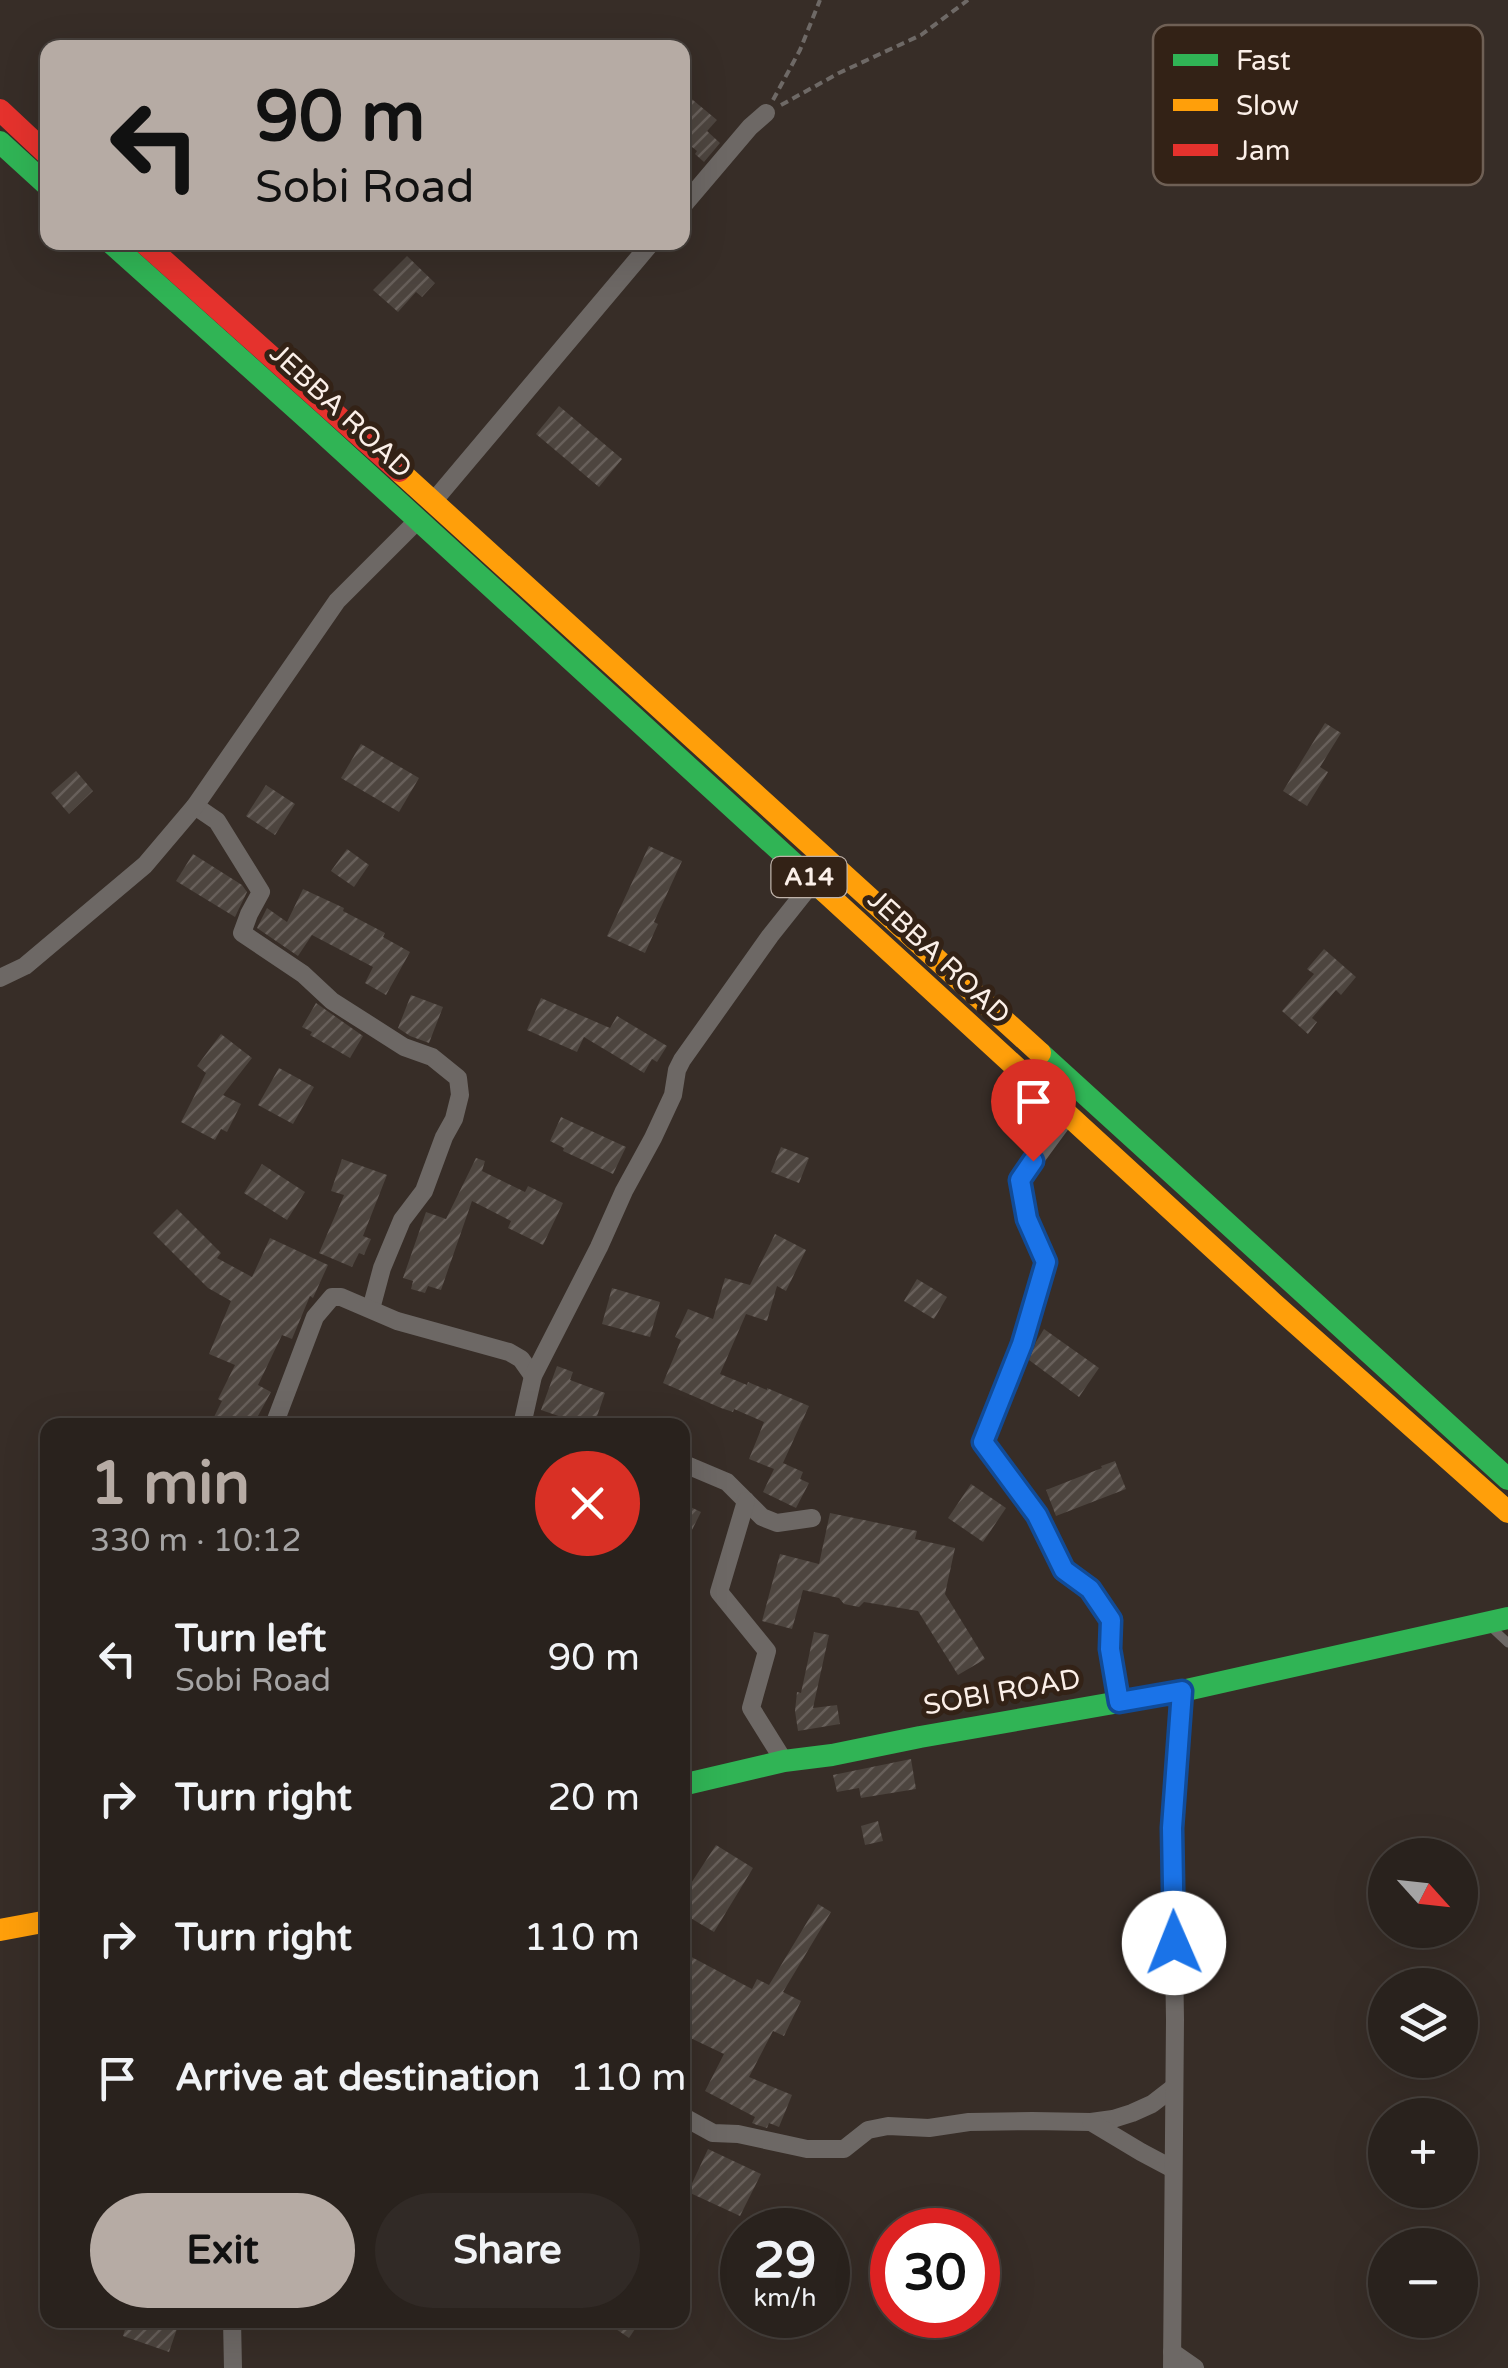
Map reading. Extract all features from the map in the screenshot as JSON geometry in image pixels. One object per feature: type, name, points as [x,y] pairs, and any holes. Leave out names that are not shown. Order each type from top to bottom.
[{"type":"highway","points":[[0,110],[40,147]]},
{"type":"highway","points":[[0,142],[40,179]]},
{"type":"highway","name":"JEBBA ROAD","points":[[119,250],[312,423],[424,512],[813,882],[1508,1512]]},
{"type":"highway","name":"A14","points":[[151,250],[424,512],[556,613],[900,930],[1508,1479]]},
{"type":"highway","name":"SOBI ROAD","points":[[690,1783],[784,1761],[1182,1691],[1497,1621]]},
{"type":"highway","points":[[0,1930],[40,1922]]},
{"type":"street","points":[[690,197],[750,126],[766,113]]},
{"type":"street","points":[[0,978],[25,966],[145,865],[194,806],[337,601],[424,512],[645,250]]},
{"type":"street","points":[[194,806],[217,822],[261,892],[242,933],[303,974],[332,1000],[404,1047],[432,1057],[458,1078],[460,1095],[454,1118],[424,1191],[402,1220],[382,1268],[371,1309]]},
{"type":"street","points":[[524,1418],[533,1376],[652,1138],[672,1095],[682,1060],[813,882]]},
{"type":"street","points":[[1068,1116],[1020,1180],[1027,1219],[1046,1262],[1022,1344],[983,1442],[1037,1515],[1064,1570],[1090,1589],[1111,1620],[1110,1649],[1119,1702]]},
{"type":"street","points":[[277,1418],[315,1317],[332,1298],[341,1297],[397,1322],[509,1352],[521,1359],[533,1376]]},
{"type":"street","points":[[690,1466],[727,1482],[762,1517],[777,1523],[812,1518]]},
{"type":"street","points":[[746,1501],[719,1592],[767,1651],[751,1708],[784,1761]]},
{"type":"street","points":[[1182,1691],[1172,1828],[1172,2360],[1195,2368]]},
{"type":"street","points":[[690,2120],[713,2133],[738,2134],[808,2149],[844,2149],[868,2130],[888,2126],[929,2128],[1032,2120],[1092,2122],[1132,2113],[1174,2087]]},
{"type":"street","points":[[1092,2122],[1174,2169]]},
{"type":"street","points":[[232,2328],[233,2368]]},
{"type":"lane","points":[[1497,1621],[1508,1643]]},
{"type":"path","points":[[766,113],[800,50],[820,0]]},
{"type":"path","points":[[766,113],[840,72],[921,35],[968,0]]},
{"type":"building","points":[[690,98],[717,120],[707,131],[720,143],[704,162],[695,154],[697,151],[690,145]]},
{"type":"building","points":[[407,256],[435,283],[422,297],[416,292],[398,312],[373,290]]},
{"type":"building","points":[[559,406],[622,459],[599,487],[536,434]]},
{"type":"building","points":[[1325,723],[1341,733],[1320,767],[1328,772],[1307,806],[1283,791]]},
{"type":"building","points":[[361,744],[419,778],[399,812],[341,778]]},
{"type":"building","points":[[76,771],[93,791],[69,814],[51,793]]},
{"type":"building","points":[[266,785],[295,804],[275,835],[246,816]]},
{"type":"building","points":[[649,846],[682,861],[654,922],[658,924],[645,953],[607,936]]},
{"type":"building","points":[[347,849],[369,865],[354,887],[331,871]]},
{"type":"building","points":[[193,854],[247,892],[235,917],[176,881]]},
{"type":"building","points":[[303,889],[344,908],[343,911],[385,933],[383,937],[410,952],[386,995],[365,983],[373,967],[312,935],[298,956],[257,928],[267,908],[287,922]]},
{"type":"building","points":[[1324,949],[1356,977],[1341,995],[1336,990],[1312,1018],[1317,1022],[1308,1034],[1282,1011],[1314,974],[1307,969]]},
{"type":"building","points":[[411,995],[443,1007],[429,1043],[398,1028]]},
{"type":"building","points":[[541,998],[610,1028],[617,1016],[667,1046],[644,1073],[584,1037],[577,1052],[527,1030]]},
{"type":"building","points":[[316,1003],[363,1036],[350,1058],[302,1027]]},
{"type":"building","points":[[221,1034],[252,1058],[223,1095],[241,1104],[227,1132],[221,1129],[215,1140],[181,1122],[206,1073],[197,1066]]},
{"type":"building","points":[[279,1068],[314,1087],[293,1124],[258,1105]]},
{"type":"building","points":[[561,1117],[626,1147],[613,1174],[550,1141]]},
{"type":"building","points":[[781,1147],[809,1158],[799,1183],[771,1172]]},
{"type":"building","points":[[476,1158],[485,1161],[482,1171],[525,1192],[528,1186],[563,1203],[543,1245],[508,1228],[511,1221],[472,1201],[441,1290],[428,1286],[425,1293],[411,1289],[413,1281],[403,1278],[426,1212],[446,1219]]},
{"type":"building","points":[[342,1159],[387,1175],[363,1236],[371,1239],[364,1255],[359,1253],[352,1267],[319,1253],[344,1195],[331,1191]]},
{"type":"building","points":[[262,1164],[305,1192],[287,1220],[244,1193]]},
{"type":"building","points":[[177,1209],[221,1253],[217,1258],[252,1277],[270,1238],[328,1265],[292,1339],[282,1335],[258,1385],[271,1392],[257,1418],[214,1418],[235,1365],[209,1354],[231,1301],[208,1288],[153,1233]]},
{"type":"building","points":[[775,1234],[806,1250],[786,1291],[777,1286],[767,1321],[746,1314],[720,1374],[809,1406],[783,1463],[803,1472],[800,1479],[809,1483],[796,1508],[763,1492],[774,1469],[749,1459],[764,1422],[663,1383],[681,1340],[675,1337],[688,1309],[713,1319],[725,1278],[750,1285]]},
{"type":"building","points":[[917,1279],[947,1297],[934,1319],[904,1301]]},
{"type":"building","points":[[612,1288],[660,1302],[650,1337],[602,1324]]},
{"type":"building","points":[[1044,1329],[1099,1368],[1079,1397],[1029,1360]]},
{"type":"building","points":[[557,1366],[573,1372],[570,1380],[605,1393],[596,1418],[564,1418],[541,1410]]},
{"type":"building","points":[[1115,1461],[1126,1489],[1056,1516],[1046,1490]]},
{"type":"building","points":[[971,1484],[1006,1508],[983,1542],[948,1518]]},
{"type":"building","points":[[690,1507],[701,1512],[690,1534]]},
{"type":"building","points":[[830,1513],[917,1531],[915,1539],[955,1548],[945,1594],[985,1659],[958,1675],[918,1611],[864,1602],[859,1607],[803,1590],[792,1629],[762,1621],[780,1554],[819,1564]]},
{"type":"building","points":[[814,1632],[829,1635],[813,1708],[837,1705],[840,1724],[798,1731],[797,1692],[801,1693]]},
{"type":"building","points":[[911,1759],[916,1789],[861,1798],[859,1788],[837,1792],[833,1775]]},
{"type":"building","points":[[878,1821],[883,1841],[865,1845],[861,1826]]},
{"type":"building","points":[[716,1845],[753,1868],[714,1932],[690,1918],[690,1885]]},
{"type":"building","points":[[818,1904],[831,1912],[783,1992],[801,2001],[784,2036],[773,2031],[749,2077],[792,2095],[779,2127],[769,2123],[767,2128],[752,2123],[755,2117],[705,2091],[724,2054],[690,2038],[690,1956],[752,1989],[757,1979],[769,1985]]},
{"type":"building","points":[[708,2149],[761,2174],[744,2208],[723,2208],[690,2193]]},
{"type":"building","points":[[126,2328],[177,2328],[169,2352],[123,2336]]},
{"type":"building","points":[[615,2328],[636,2328],[629,2338]]},
{"type":"traffic: fast","points":[[0,142],[40,179]]},
{"type":"traffic: fast","points":[[119,250],[825,892]]},
{"type":"traffic: fast","points":[[1040,1053],[1508,1479]]},
{"type":"traffic: fast","points":[[690,1783],[784,1761],[1182,1691],[1508,1618]]},
{"type":"traffic: slow","points":[[399,471],[1040,1053]]},
{"type":"traffic: slow","points":[[825,892],[1273,1303],[1508,1512]]},
{"type":"traffic: slow","points":[[0,1930],[40,1922]]},
{"type":"traffic: jam","points":[[0,110],[40,148]]},
{"type":"traffic: jam","points":[[152,250],[399,471]]},
{"type":"route","points":[[1033,1161],[1020,1180],[1027,1219],[1046,1262],[1022,1344],[983,1442],[1037,1515],[1064,1570],[1090,1589],[1111,1620],[1110,1649],[1119,1702],[1182,1691],[1172,1828],[1174,1943]]}]
